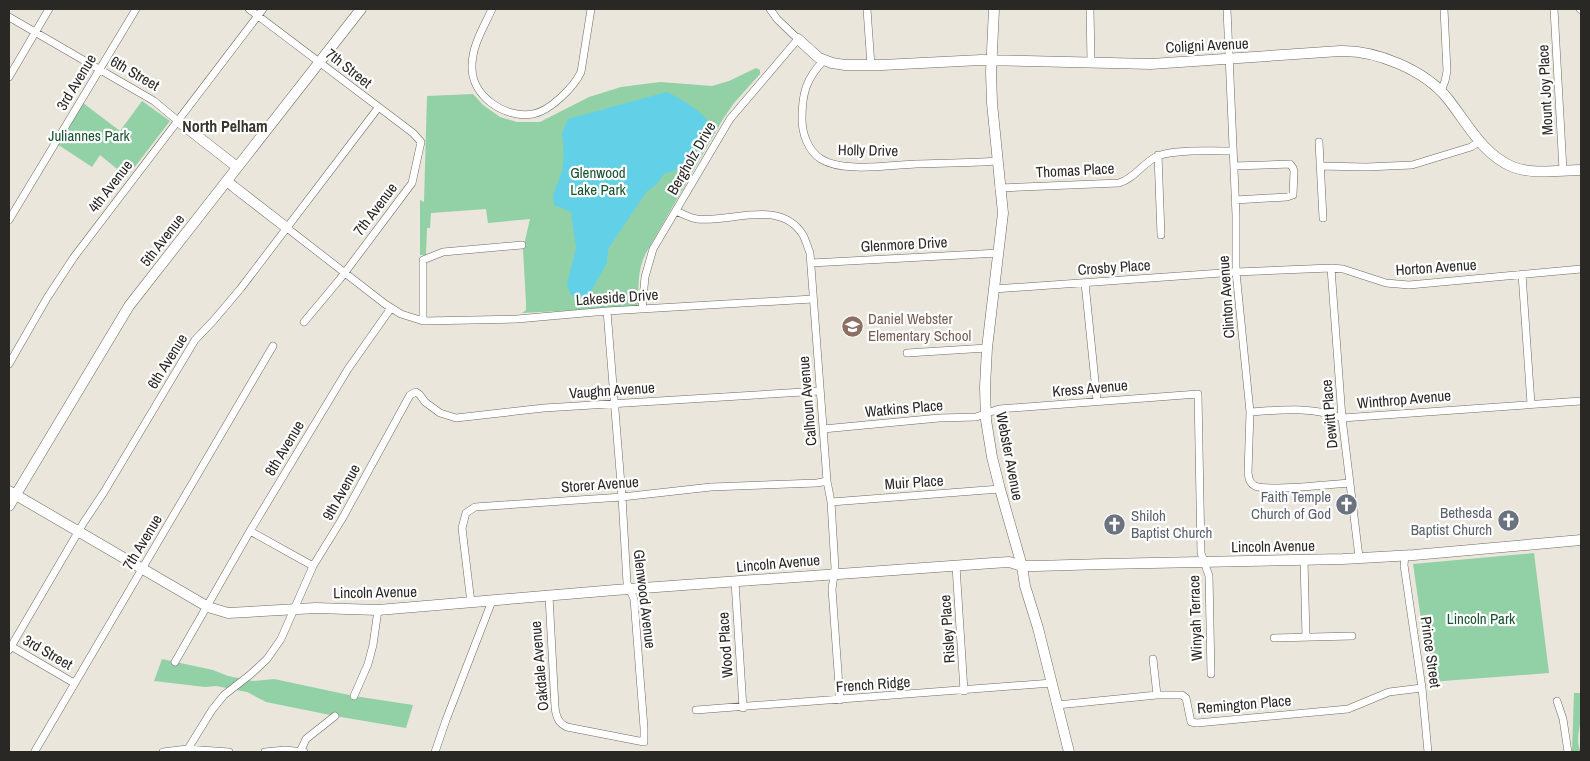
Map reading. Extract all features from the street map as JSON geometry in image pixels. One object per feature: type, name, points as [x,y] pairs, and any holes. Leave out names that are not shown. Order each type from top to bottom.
[{"type":"street","points":[[9,77],[49,9]]},
{"type":"street","name":"3rd Avenue","points":[[9,220],[136,9]]},
{"type":"street","name":"7th Street","points":[[249,9],[418,137],[421,142],[419,155]]},
{"type":"street","name":"4th Avenue","points":[[9,364],[47,298],[74,257],[263,9]]},
{"type":"street","name":"5th Avenue","points":[[9,506],[12,493],[128,306],[361,9]]},
{"type":"street","points":[[492,9],[474,50],[472,66],[474,79],[490,103],[509,112],[532,114],[539,113],[553,104],[578,78],[581,72],[592,9]]},
{"type":"street","points":[[770,9],[777,19],[798,39]]},
{"type":"street","points":[[867,9],[872,66]]},
{"type":"street","name":"Webster Avenue","points":[[994,9],[992,103],[1003,213],[987,348],[986,412],[992,457],[1069,752]]},
{"type":"street","points":[[1090,9],[1091,62]]},
{"type":"street","name":"Clinton Avenue","points":[[1227,9],[1234,166],[1236,272],[1250,412],[1248,472],[1252,484],[1256,487],[1272,488],[1350,483]]},
{"type":"street","points":[[1441,91],[1447,71],[1444,9]]},
{"type":"street","name":"Mount Joy Place","points":[[1554,9],[1563,170]]},
{"type":"street","name":"6th Street","points":[[9,17],[154,101],[237,168]]},
{"type":"street","name":"Coligni Avenue","points":[[798,39],[810,51],[824,60],[846,65],[872,66],[992,60],[1151,64],[1340,51],[1361,52],[1387,58],[1426,80],[1441,91],[1480,141],[1498,158],[1522,170],[1581,172]]},
{"type":"street","name":"Bergholz Drive","points":[[642,309],[645,277],[649,260],[676,211],[730,119],[798,39]]},
{"type":"street","name":"Holly Drive","points":[[824,60],[813,71],[806,85],[802,111],[805,137],[822,160],[834,164],[864,166],[997,161]]},
{"type":"street","name":"6th Avenue","points":[[9,647],[195,340],[241,288],[378,108]]},
{"type":"street","points":[[1320,166],[1412,165],[1471,147],[1480,141]]},
{"type":"street","points":[[1319,142],[1323,218]]},
{"type":"street","points":[[1161,235],[1158,155],[1233,151]]},
{"type":"street","name":"7th Avenue","points":[[304,322],[412,183],[419,155]]},
{"type":"street","name":"Thomas Place","points":[[999,188],[1118,183],[1133,176],[1158,155]]},
{"type":"street","points":[[1234,166],[1290,164],[1294,171],[1293,195],[1235,200]]},
{"type":"street","points":[[227,181],[391,308],[401,314],[423,320],[423,260],[444,252],[522,245]]},
{"type":"street","name":"Calhoun Avenue","points":[[676,211],[697,219],[762,214],[780,218],[793,225],[803,236],[811,263],[827,481],[831,502],[835,574],[832,589],[840,700]]},
{"type":"street","name":"Glenmore Drive","points":[[811,263],[999,253]]},
{"type":"street","name":"Horton Avenue","points":[[1236,272],[1332,268],[1343,269],[1361,276],[1396,284],[1409,285],[1581,270]]},
{"type":"street","name":"Dewitt Place","points":[[1332,268],[1342,418],[1359,557]]},
{"type":"street","name":"Crosby Place","points":[[994,289],[1236,272]]},
{"type":"street","points":[[1522,274],[1531,404]]},
{"type":"street","points":[[1085,283],[1097,401]]},
{"type":"street","name":"Lakeside Drive","points":[[423,320],[517,319],[607,311],[813,299]]},
{"type":"street","name":"8th Avenue","points":[[175,662],[250,531],[348,369],[391,308]]},
{"type":"street","name":"Glenwood Avenue","points":[[607,311],[627,583],[634,599],[644,742]]},
{"type":"street","name":"7th Avenue","points":[[35,751],[273,346]]},
{"type":"street","points":[[907,353],[987,348]]},
{"type":"street","name":"Vaughn Avenue","points":[[416,392],[425,402],[440,413],[456,418],[544,408],[820,391]]},
{"type":"street","name":"9th Avenue","points":[[186,751],[204,720],[224,695],[267,659],[281,638],[313,566],[342,519],[410,395],[416,392]]},
{"type":"street","name":"Kress Avenue","points":[[986,412],[999,409],[1198,394]]},
{"type":"street","name":"Winyah Terrace","points":[[1198,394],[1201,553],[1206,562],[1209,576],[1211,674]]},
{"type":"street","name":"Winthrop Avenue","points":[[1250,412],[1294,409],[1316,410],[1342,418],[1581,401]]},
{"type":"street","name":"Watkins Place","points":[[823,429],[939,418],[976,417],[986,412]]},
{"type":"street","name":"Storer Avenue","points":[[471,603],[462,528],[464,519],[470,510],[492,505],[622,497],[712,487],[827,481]]},
{"type":"street","name":"Muir Place","points":[[831,502],[1000,489]]},
{"type":"street","name":"Lincoln Avenue","points":[[12,493],[208,607],[233,613],[336,608],[378,610],[1009,562],[1022,566],[1304,560],[1405,555],[1581,540]]},
{"type":"street","points":[[250,531],[313,566]]},
{"type":"street","name":"Prince Street","points":[[1405,555],[1404,565],[1422,688],[1428,752]]},
{"type":"street","points":[[1304,560],[1306,637]]},
{"type":"street","name":"Risley Place","points":[[956,566],[964,690]]},
{"type":"street","name":"Wood Place","points":[[735,582],[743,708]]},
{"type":"street","name":"Oakdale Avenue","points":[[549,596],[556,716],[562,725],[567,727],[644,742]]},
{"type":"street","points":[[435,752],[492,601]]},
{"type":"street","points":[[354,696],[368,664],[373,646],[378,610]]},
{"type":"street","points":[[1274,638],[1352,636]]},
{"type":"street","name":"3rd Street","points":[[9,647],[74,683]]},
{"type":"street","points":[[1153,658],[1157,695]]},
{"type":"street","name":"French Ridge","points":[[696,710],[743,708],[1052,683]]},
{"type":"street","name":"Remington Place","points":[[1057,705],[1182,694],[1186,698],[1191,722],[1197,723],[1348,709],[1389,692],[1422,688]]},
{"type":"street","points":[[1558,701],[1568,752]]},
{"type":"street","points":[[265,752],[285,750],[301,752],[306,739],[335,716]]},
{"type":"street","points":[[163,752],[229,752]]},
{"type":"green space","name":"Glenwood Lake Park","points":[[756,68],[760,70],[760,74],[734,103],[723,119],[646,253],[640,272],[638,304],[635,307],[522,313],[526,310],[523,249],[530,219],[488,223],[486,209],[431,213],[430,228],[427,228],[426,255],[420,255],[420,200],[424,202],[427,96],[473,94],[483,105],[500,117],[517,122],[540,122],[589,97],[621,87],[660,82],[712,86],[729,81]]},
{"type":"green space","name":"Juliannes Park","points":[[142,101],[170,121],[127,177],[100,155],[92,167],[57,144],[83,103],[120,131]]},
{"type":"green space","name":"Lincoln Park","points":[[1534,553],[1549,673],[1430,682],[1413,564]]},
{"type":"green space","points":[[162,659],[253,681],[274,679],[354,696],[413,705],[406,728],[335,716],[266,702],[247,692],[216,686],[205,687],[154,681]]},
{"type":"green space","points":[[1574,693],[1581,693],[1578,739],[1581,752],[1572,752]]},
{"type":"water","points":[[667,92],[703,115],[709,124],[708,130],[699,146],[691,154],[692,161],[664,174],[656,185],[647,191],[608,249],[607,263],[590,293],[577,298],[570,294],[567,284],[576,248],[571,212],[554,205],[553,195],[562,172],[564,155],[562,133],[568,119]]},
{"type":"place","name":"Daniel Webster Elementary School","points":[[852,327]]},
{"type":"place","name":"Faith Temple Church of God","points":[[1347,505]]},
{"type":"place","name":"Bethesda Baptist Church","points":[[1508,521]]},
{"type":"place","name":"Shiloh Baptist Church","points":[[1115,524]]},
{"type":"district","name":"North Pelham","points":[[225,126]]}]
